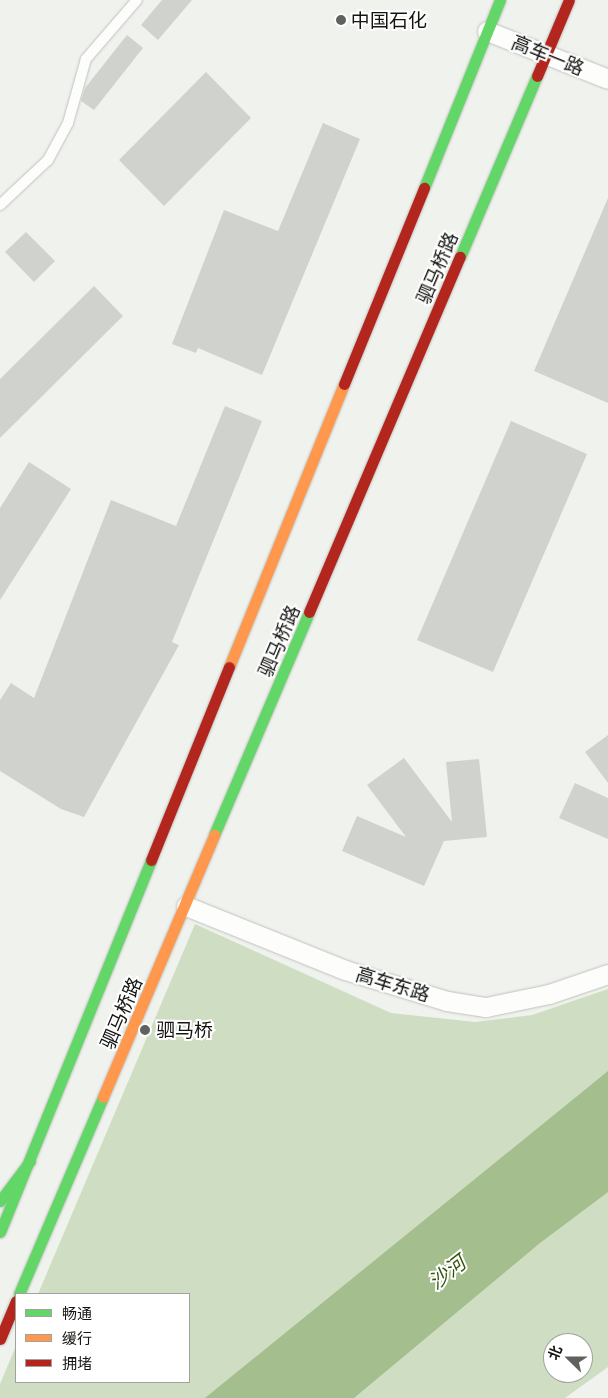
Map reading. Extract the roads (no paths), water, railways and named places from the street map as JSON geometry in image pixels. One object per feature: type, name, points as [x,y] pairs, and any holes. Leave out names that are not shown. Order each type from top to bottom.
[{"type":"main road","name":"驷马桥路","points":[[0,1232],[500,0]]},
{"type":"main road","name":"驷马桥路","points":[[19,1293],[186,906],[569,0]]},
{"type":"main road","points":[[0,1201],[30,1161]]},
{"type":"main road","points":[[0,1339],[15,1303]]},
{"type":"street","name":"高车一路","points":[[487,31],[608,79]]},
{"type":"street","name":"高车东路","points":[[186,906],[345,970],[447,1001],[486,1007],[549,994],[608,974]]},
{"type":"lane","points":[[0,205],[48,160],[68,123],[86,59],[137,0]]},
{"type":"water","name":"沙河","points":[[608,1071],[608,1192],[540,1243],[354,1398],[205,1398]]},
{"type":"place","name":"中国石化","points":[[341,20]]},
{"type":"place","name":"驷马桥","points":[[145,1030]]}]
